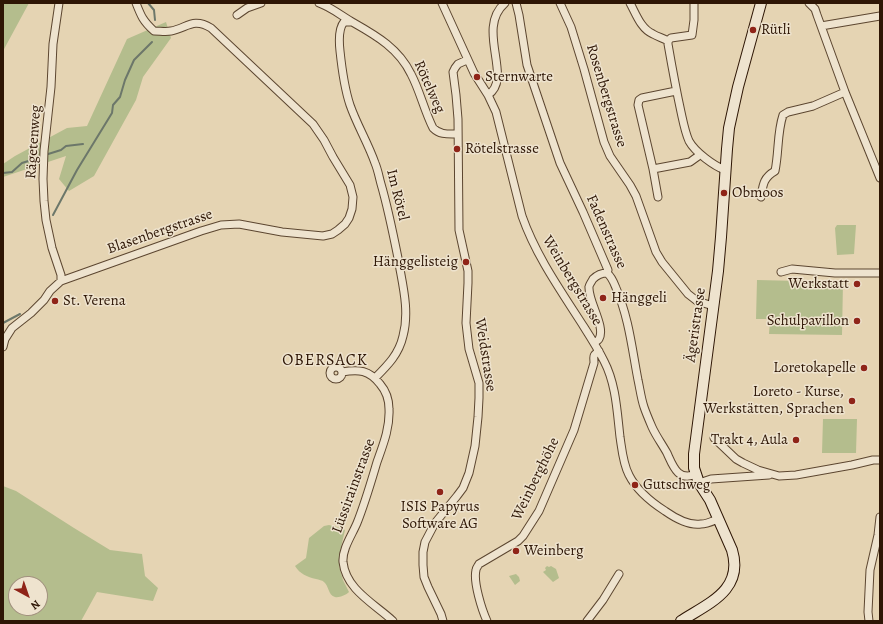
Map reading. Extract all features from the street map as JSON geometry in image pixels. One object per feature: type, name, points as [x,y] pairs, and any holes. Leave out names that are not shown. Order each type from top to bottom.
[{"type":"main road","name":"Ägeristrasse","points":[[681,621],[718,597],[726,590],[735,572],[734,557],[710,500],[694,468],[694,454],[718,275],[727,142],[732,113],[761,3]]},
{"type":"street","name":"Rägetenweg","points":[[59,3],[52,44],[51,87],[44,151],[44,201],[46,220],[52,248],[61,275],[61,281]]},
{"type":"street","name":"Blasenbergstrasse","points":[[3,347],[12,328],[31,313],[61,281],[220,224],[239,224],[282,232],[323,236],[332,234],[338,230],[349,218],[353,198],[350,185],[313,124],[207,25],[198,23],[189,24],[171,31],[154,31],[140,16],[136,3]]},
{"type":"street","points":[[238,15],[247,8],[261,3]]},
{"type":"street","name":"Rötelweg","points":[[319,3],[373,34],[394,50],[411,73],[433,128],[436,132],[441,134],[457,134]]},
{"type":"street","name":"Weinbergstrasse","points":[[442,3],[467,60],[488,95],[496,112],[527,230],[538,253],[599,351],[607,367],[614,392],[622,450],[628,474],[635,485],[654,504],[687,523],[694,525],[702,524],[718,519]]},
{"type":"street","points":[[488,95],[494,90],[497,78],[492,29],[494,19],[500,7],[505,3]]},
{"type":"street","name":"Fadenstrasse","points":[[516,3],[527,65],[560,163],[608,270],[607,273],[611,276],[619,296],[627,320],[644,406],[652,426],[674,469],[683,476],[711,479],[796,475],[873,460],[880,460]]},
{"type":"street","name":"Rosenbergstrasse","points":[[560,3],[571,27],[604,142],[610,156],[636,196],[656,252],[662,262],[688,294],[697,301],[713,306]]},
{"type":"street","points":[[630,3],[645,29],[668,41]]},
{"type":"street","points":[[668,41],[671,38],[692,35],[694,3]]},
{"type":"street","points":[[810,3],[821,26],[845,92],[880,178]]},
{"type":"street","points":[[821,26],[858,19],[880,17]]},
{"type":"street","name":"Im Rötel","points":[[352,22],[344,22],[340,30],[339,46],[344,88],[350,106],[375,163],[388,208],[405,300],[406,322],[403,337],[397,352],[376,378]]},
{"type":"street","points":[[668,41],[676,91],[686,135],[690,143],[700,154],[719,168],[725,170]]},
{"type":"street","name":"Weidstrasse","points":[[443,621],[429,591],[424,576],[423,552],[425,542],[435,523],[463,488],[469,473],[475,446],[479,398],[479,383],[469,349],[466,323],[468,271],[459,230],[458,119],[453,72],[458,64],[467,60]]},
{"type":"street","points":[[658,197],[638,105],[639,100],[642,98],[676,91]]},
{"type":"street","points":[[762,198],[764,183],[768,175],[775,171],[780,126],[783,115],[788,112],[813,106],[845,92]]},
{"type":"street","points":[[653,169],[690,162],[700,154]]},
{"type":"street","points":[[781,272],[792,269],[835,273],[880,273]]},
{"type":"street","points":[[594,343],[599,339],[600,324],[590,296],[589,286],[596,276],[607,273]]},
{"type":"street","name":"Weinberghöhe","points":[[487,621],[478,594],[476,570],[479,564],[518,541],[523,536],[539,511],[574,430],[594,363],[593,356],[599,351]]},
{"type":"street","points":[[342,372],[352,370],[363,371],[376,378]]},
{"type":"street","name":"Lüssirainstrasse","points":[[376,378],[388,398],[389,408],[387,431],[357,523],[346,547],[343,562],[346,574],[352,586],[368,602],[393,621]]},
{"type":"street","points":[[714,438],[736,459],[758,470],[773,475]]},
{"type":"street","points":[[869,621],[870,570],[879,535],[880,518]]},
{"type":"street","points":[[587,621],[603,600],[619,574]]},
{"type":"green space","points":[[3,3],[29,3],[3,51]]},
{"type":"green space","points":[[166,22],[171,38],[143,77],[136,100],[94,176],[69,191],[59,179],[66,156],[3,177],[3,164],[15,156],[67,128],[87,126],[127,39]]},
{"type":"green space","points":[[837,225],[856,225],[854,254],[837,255],[835,228]]},
{"type":"green space","points":[[757,280],[843,282],[842,335],[769,334],[770,319],[756,319]]},
{"type":"green space","points":[[823,419],[857,419],[856,453],[822,453]]},
{"type":"green space","points":[[3,486],[16,491],[110,550],[142,554],[145,576],[158,588],[153,601],[97,592],[81,621],[3,621]]},
{"type":"green space","points":[[329,525],[345,530],[339,556],[339,566],[343,580],[349,592],[338,597],[331,594],[323,581],[304,575],[295,566],[306,558],[309,538],[324,526]]},
{"type":"green space","points":[[547,566],[551,566],[556,569],[559,578],[553,582],[543,572],[546,570],[545,568]]},
{"type":"green space","points":[[516,574],[520,581],[515,585],[509,576]]},
{"type":"waterway","points":[[148,3],[154,10],[155,20]]},
{"type":"waterway","points":[[53,215],[77,170],[112,113],[113,105],[120,97],[125,80],[134,60],[152,42]]},
{"type":"waterway","points":[[45,155],[61,150],[66,146],[83,144]]},
{"type":"waterway","points":[[3,173],[12,172],[22,163],[41,157]]},
{"type":"waterway","points":[[3,323],[20,314]]},
{"type":"place","name":"Rütli","points":[[753,30]]},
{"type":"place","name":"Sternwarte","points":[[477,77]]},
{"type":"place","name":"Rötelstrasse","points":[[457,149]]},
{"type":"place","name":"Obmoos","points":[[724,193]]},
{"type":"place","name":"Hänggelisteig","points":[[466,262]]},
{"type":"place","name":"Werkstatt","points":[[857,284]]},
{"type":"place","name":"Hänggeli","points":[[603,298]]},
{"type":"place","name":"St. Verena","points":[[55,301]]},
{"type":"place","name":"Schulpavillon","points":[[857,321]]},
{"type":"place","name":"Loretokapelle","points":[[864,368]]},
{"type":"place","name":"Loreto - Kurse, Werkstätten, Sprachen","points":[[852,401]]},
{"type":"place","name":"Trakt 4, Aula","points":[[796,440]]},
{"type":"place","name":"Gutschweg","points":[[635,485]]},
{"type":"place","name":"ISIS Papyrus Software AG","points":[[440,492]]},
{"type":"place","name":"Weinberg","points":[[516,551]]},
{"type":"district","name":"OBERSACK","points":[[325,361]]}]
